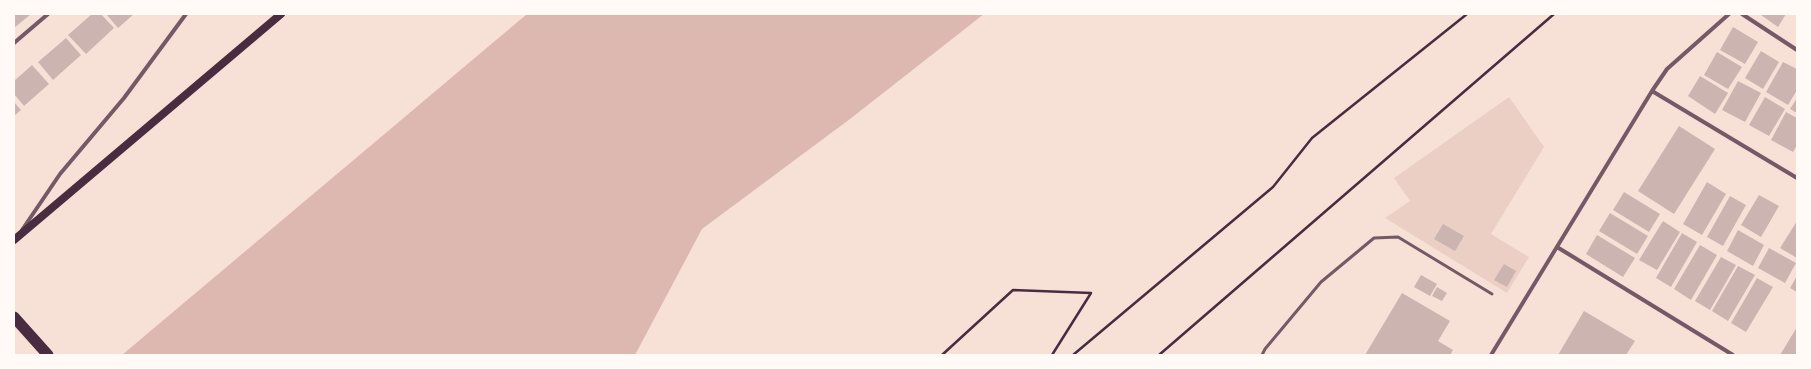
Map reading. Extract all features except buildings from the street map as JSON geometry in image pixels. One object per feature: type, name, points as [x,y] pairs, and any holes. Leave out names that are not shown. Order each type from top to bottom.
[{"type":"highway","points":[[14,317],[48,355]]},
{"type":"main road","points":[[15,239],[280,14]]},
{"type":"street","points":[[14,43],[48,14]]},
{"type":"street","points":[[15,239],[60,174],[124,98],[186,14]]},
{"type":"street","points":[[1491,355],[1652,91],[1667,69],[1728,14]]},
{"type":"street","points":[[1742,14],[1797,50]]},
{"type":"street","points":[[1652,91],[1797,178]]},
{"type":"street","points":[[1557,247],[1734,355]]},
{"type":"lane","points":[[1262,355],[1265,349],[1321,282],[1374,238],[1398,237],[1492,294]]},
{"type":"path","points":[[1073,355],[1273,187],[1312,138],[1467,14]]},
{"type":"path","points":[[1159,355],[1554,14]]},
{"type":"path","points":[[942,355],[1013,290],[1091,293],[1052,355]]},
{"type":"shaded area","points":[[527,14],[984,14],[850,119],[702,229],[635,355],[122,355]]},
{"type":"shaded area","points":[[1509,97],[1544,147],[1491,234],[1529,257],[1507,293],[1385,218],[1410,201],[1394,178]]}]
